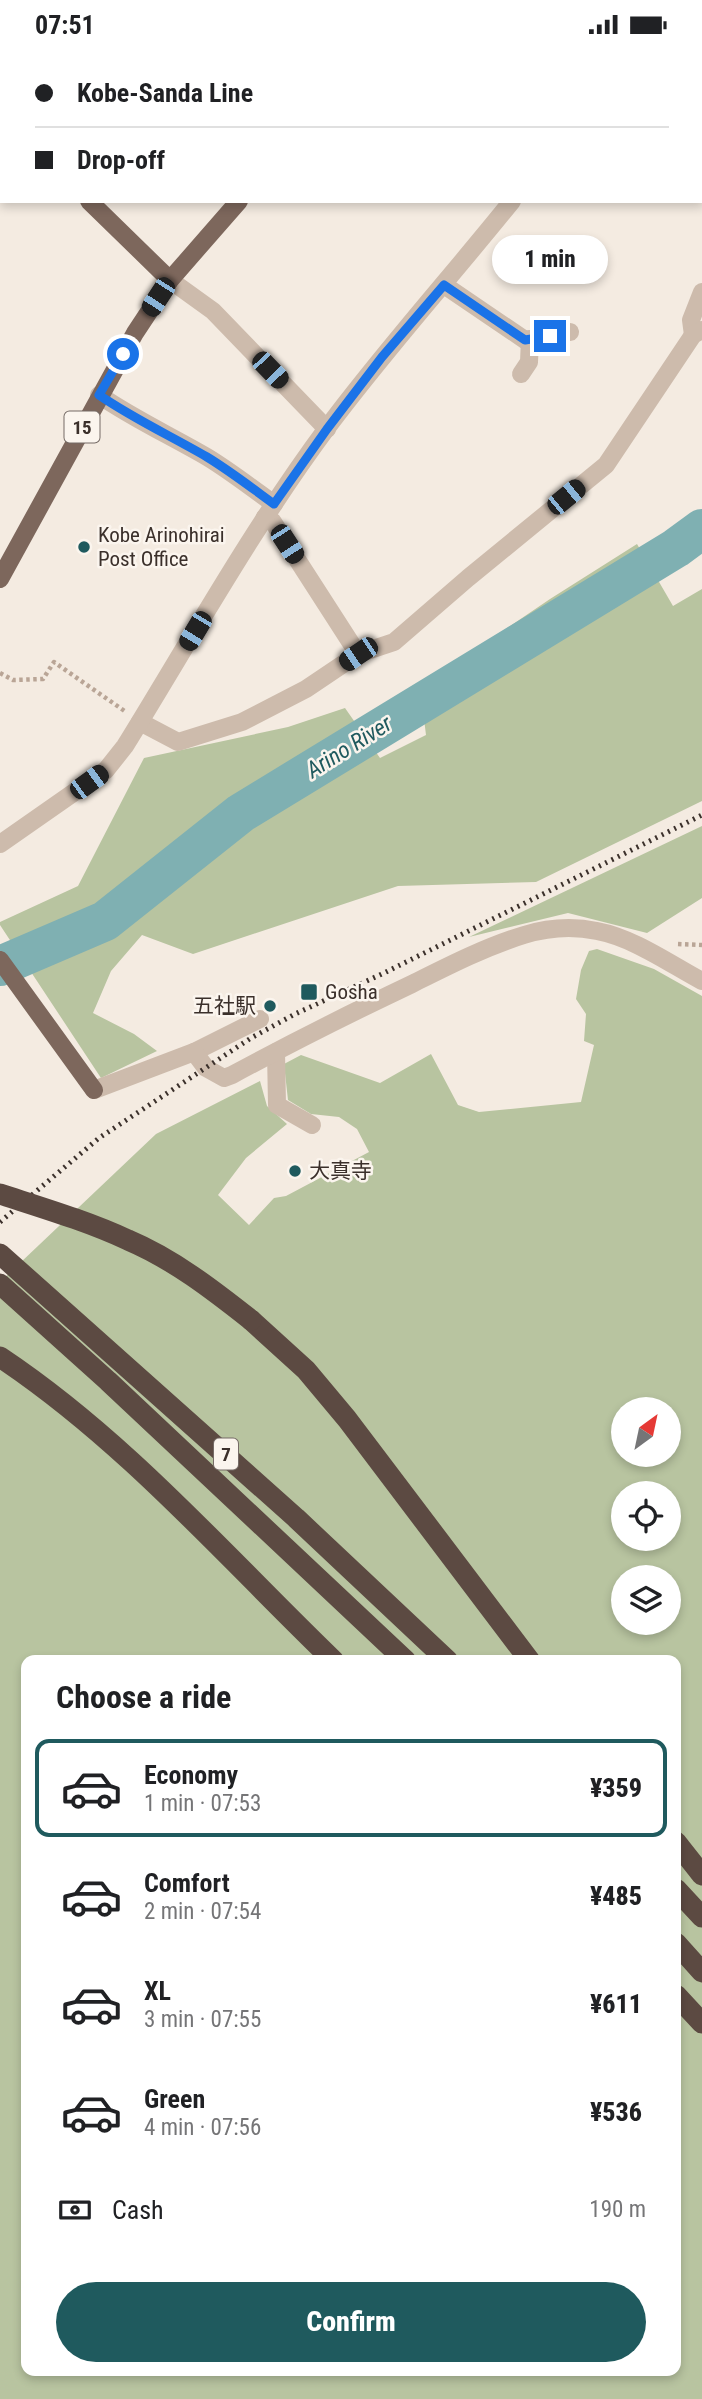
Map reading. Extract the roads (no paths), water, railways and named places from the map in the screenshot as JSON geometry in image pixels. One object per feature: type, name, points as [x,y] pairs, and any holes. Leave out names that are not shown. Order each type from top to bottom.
[{"type":"highway","points":[[0,1194],[131,1240],[202,1281],[251,1320],[306,1370],[396,1482],[526,1655]]},
{"type":"highway","name":"7","points":[[0,1254],[277,1500],[442,1655]]},
{"type":"highway","name":"7","points":[[0,1284],[108,1381],[400,1655]]},
{"type":"highway","points":[[0,1357],[24,1373],[100,1435],[192,1518],[328,1655]]},
{"type":"highway","points":[[681,1848],[702,1875]]},
{"type":"highway","points":[[681,1894],[702,1917]]},
{"type":"highway","points":[[681,1949],[702,1972]]},
{"type":"highway","points":[[681,2001],[702,2024]]},
{"type":"main road","points":[[91,203],[170,280]]},
{"type":"main road","name":"15","points":[[0,579],[135,333],[170,280],[237,203]]},
{"type":"main road","points":[[0,960],[94,1090]]},
{"type":"street","points":[[0,844],[106,770],[140,722],[269,510],[382,357],[510,203]]},
{"type":"street","points":[[170,280],[213,311],[327,429]]},
{"type":"street","points":[[444,285],[525,340],[570,333]]},
{"type":"street","points":[[140,722],[178,742],[205,736],[242,722],[306,689],[358,654],[394,642],[606,465],[698,333],[691,320],[702,292]]},
{"type":"street","points":[[521,374],[528,362],[530,339]]},
{"type":"street","points":[[99,395],[132,418],[165,433],[209,459],[269,510],[273,522],[358,654]]},
{"type":"street","points":[[194,1052],[206,1067],[224,1078],[456,962],[524,935],[547,930],[580,929],[608,934],[702,981]]},
{"type":"street","points":[[94,1090],[194,1052],[260,1019]]},
{"type":"street","points":[[276,1052],[277,1105],[312,1125]]},
{"type":"waterway","name":"Arino River","points":[[0,966],[105,921],[241,813],[676,548],[702,529]]},
{"type":"railway","points":[[0,1222],[99,1138],[251,1038],[702,815]]},
{"type":"place","name":"Kobe Arinohirai Post Office","points":[[84,547]]},
{"type":"place","name":"Gosha","points":[[309,992]]},
{"type":"place","name":"五社駅","points":[[270,1006]]},
{"type":"place","name":"大真寺","points":[[295,1171]]}]
